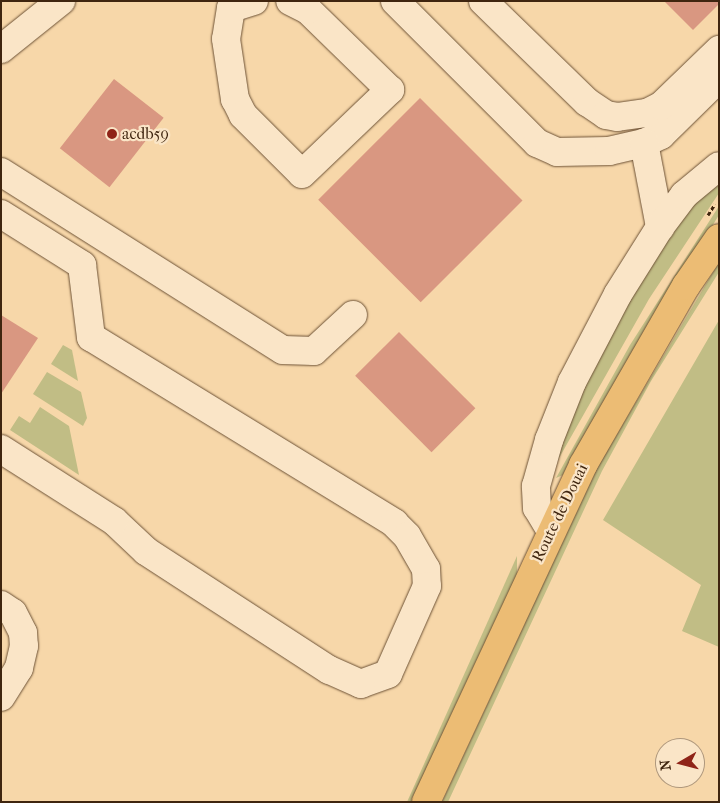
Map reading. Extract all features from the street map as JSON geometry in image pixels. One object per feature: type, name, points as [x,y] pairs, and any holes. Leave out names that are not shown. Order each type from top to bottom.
[{"type":"main road","name":"Route de Douai","points":[[426,802],[551,531],[602,431],[686,286],[719,238]]},
{"type":"street","points":[[1,48],[61,1]]},
{"type":"street","points":[[236,3],[226,39],[235,99],[243,115],[302,174],[390,90],[308,10],[290,1]]},
{"type":"street","points":[[395,1],[546,150],[557,152],[608,150],[644,143],[660,135],[719,78]]},
{"type":"street","points":[[483,1],[587,102],[606,115],[617,117],[647,114],[661,106],[719,50]]},
{"type":"street","points":[[644,143],[660,227]]},
{"type":"street","points":[[551,531],[537,508],[536,498],[540,468],[549,440],[588,349],[660,227],[684,195],[719,166]]},
{"type":"street","points":[[1,172],[283,350],[314,351],[353,315]]},
{"type":"street","points":[[1,214],[82,265],[91,336],[394,523],[407,536],[426,569],[427,586],[388,674],[361,684],[330,670],[146,552],[114,521],[1,449]]},
{"type":"street","points":[[1,605],[13,612],[23,633],[24,646],[20,668],[1,697]]},
{"type":"shaded area","points":[[719,178],[719,193],[649,299],[550,474],[570,414],[649,264],[702,192]]},
{"type":"shaded area","points":[[719,206],[719,215],[611,389],[563,475],[556,478],[630,345]]},
{"type":"shaded area","points":[[719,262],[719,272],[651,381],[602,471],[448,802],[442,802],[597,468]]},
{"type":"shaded area","points":[[719,320],[719,647],[682,631],[701,585],[603,520]]},
{"type":"shaded area","points":[[63,345],[72,350],[78,381],[51,364]]},
{"type":"shaded area","points":[[47,372],[81,392],[87,418],[83,426],[33,394]]},
{"type":"shaded area","points":[[40,407],[69,426],[79,475],[10,430],[19,416],[30,423]]},
{"type":"shaded area","points":[[517,556],[517,576],[412,802],[407,802]]},
{"type":"building","points":[[664,1],[719,1],[719,4],[693,30]]},
{"type":"building","name":"acdb59","points":[[114,79],[164,118],[109,187],[60,148]]},
{"type":"building","points":[[420,98],[523,201],[421,302],[318,200]]},
{"type":"building","points":[[1,315],[38,338],[1,394]]},
{"type":"building","points":[[399,332],[475,408],[432,452],[355,376]]},
{"type":"place","name":"acdb59","points":[[112,134]]}]
